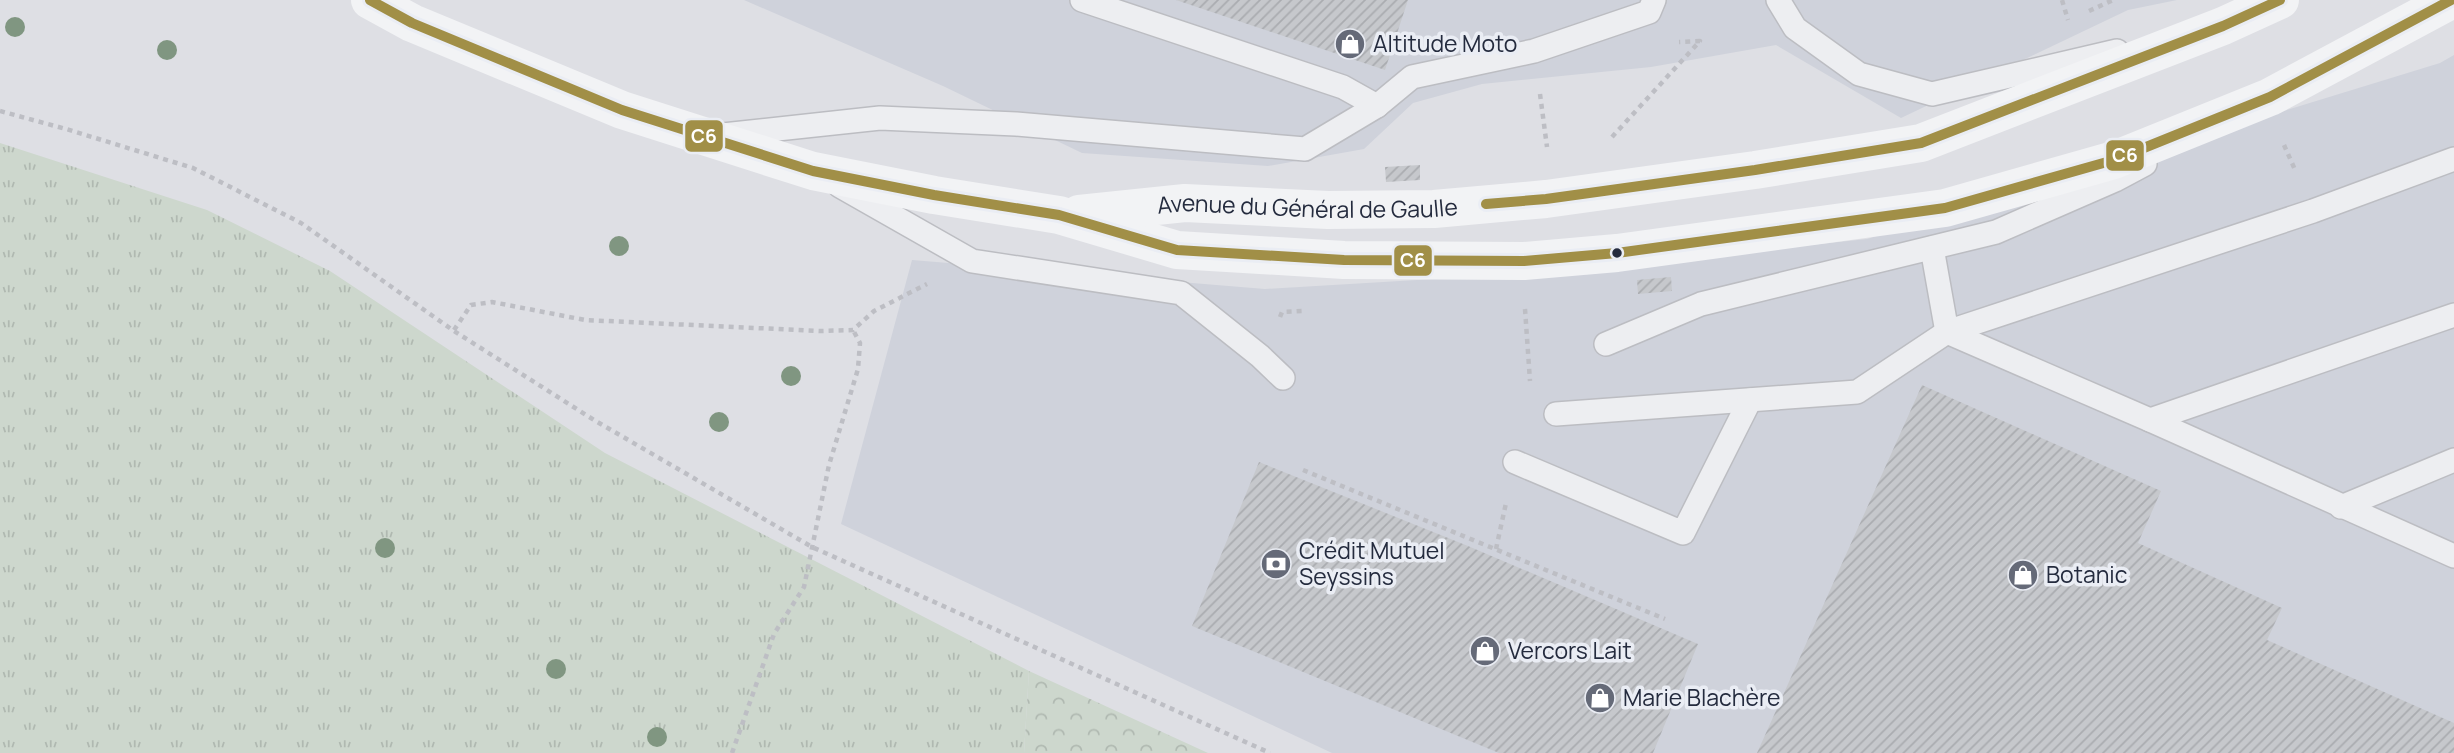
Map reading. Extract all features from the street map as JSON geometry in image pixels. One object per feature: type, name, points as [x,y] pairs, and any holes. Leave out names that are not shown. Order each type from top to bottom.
[{"type":"main road","name":"Avenue du Général de Gaulle","points":[[370,0],[412,23],[622,110],[813,171],[934,195],[1059,215],[1177,250],[1344,260],[1510,261],[1617,253],[1945,208],[2114,160],[2270,97],[2452,0]]},
{"type":"main road","name":"Avenue du Général de Gaulle","points":[[1059,215],[1185,204],[1328,210],[1434,209],[1546,199],[1755,170],[1921,142],[2223,26],[2280,0]]},
{"type":"lane","points":[[1082,0],[1343,87],[1377,106]]},
{"type":"lane","points":[[704,138],[880,118],[1016,124],[1306,149],[1377,106],[1412,77],[1534,51],[1649,12],[1654,0]]},
{"type":"lane","points":[[1778,0],[1795,28],[1859,74],[1932,94],[2223,26]]},
{"type":"lane","points":[[1606,344],[1701,304],[1996,232],[2115,180],[2270,97]]},
{"type":"lane","points":[[1556,414],[1857,392],[1947,332],[2314,211],[2454,159]]},
{"type":"lane","points":[[813,171],[971,261],[1181,293],[1283,378]]},
{"type":"lane","points":[[1933,248],[1947,332]]},
{"type":"lane","points":[[2150,420],[2454,315]]},
{"type":"lane","points":[[1947,332],[2454,556]]},
{"type":"lane","points":[[1516,462],[1683,533],[1750,400]]},
{"type":"lane","points":[[2341,507],[2454,460]]},
{"type":"path","points":[[2062,0],[2068,20]]},
{"type":"path","points":[[1599,140],[1612,137],[1700,41],[1672,43]]},
{"type":"path","points":[[1534,51],[1548,151]]},
{"type":"path","points":[[0,111],[193,168],[301,223],[454,331],[594,420],[812,547],[1270,753]]},
{"type":"path","points":[[454,331],[471,305],[492,302],[585,320],[820,331],[853,330],[874,311],[929,283]]},
{"type":"path","points":[[732,753],[774,634],[804,587],[829,465],[858,369],[860,343],[853,330]]},
{"type":"path","points":[[1303,470],[1665,620]]},
{"type":"shaded area","points":[[744,0],[2177,0],[2128,10],[1901,118],[1776,45],[1651,67],[1482,84],[1413,103],[1364,149],[1268,166],[1082,153],[943,86]]},
{"type":"shaded area","points":[[2454,55],[2454,753],[1332,753],[841,524],[912,260],[1265,289],[1567,271],[1867,239],[2440,63]]},
{"type":"green space","points":[[0,143],[207,210],[330,271],[605,453],[1029,671],[1024,753],[0,753]]},
{"type":"green space","points":[[1029,671],[1208,753],[1024,753]]},
{"type":"building","name":"Altitude Moto","points":[[1176,0],[1408,0],[1385,70]]},
{"type":"building","points":[[1420,165],[1420,180],[1386,182],[1385,167]]},
{"type":"building","points":[[1671,277],[1672,291],[1638,294],[1637,280]]},
{"type":"building","name":"Botanic","points":[[1922,385],[2161,491],[2138,543],[2282,608],[2267,640],[2454,723],[2454,753],[1757,753]]},
{"type":"building","points":[[1259,462],[1468,546],[1698,644],[1653,753],[1499,753],[1192,626]]},
{"type":"transit line","name":"C6","points":[[370,0],[412,23],[622,110],[813,171],[934,195],[1059,215],[1177,250],[1344,260],[1524,261],[1617,253],[1945,208],[2114,160],[2270,97],[2451,0]]},
{"type":"transit line","name":"C6","points":[[1486,204],[1546,199],[1755,170],[1921,143],[2223,26],[2280,0]]},
{"type":"place","name":"Altitude Moto","points":[[1350,44]]},
{"type":"place","name":"Crédit Mutuel Seyssins","points":[[1276,564]]},
{"type":"place","name":"Botanic","points":[[2023,575]]},
{"type":"place","name":"Vercors Lait","points":[[1485,651]]},
{"type":"place","name":"Marie Blachère","points":[[1600,698]]}]
